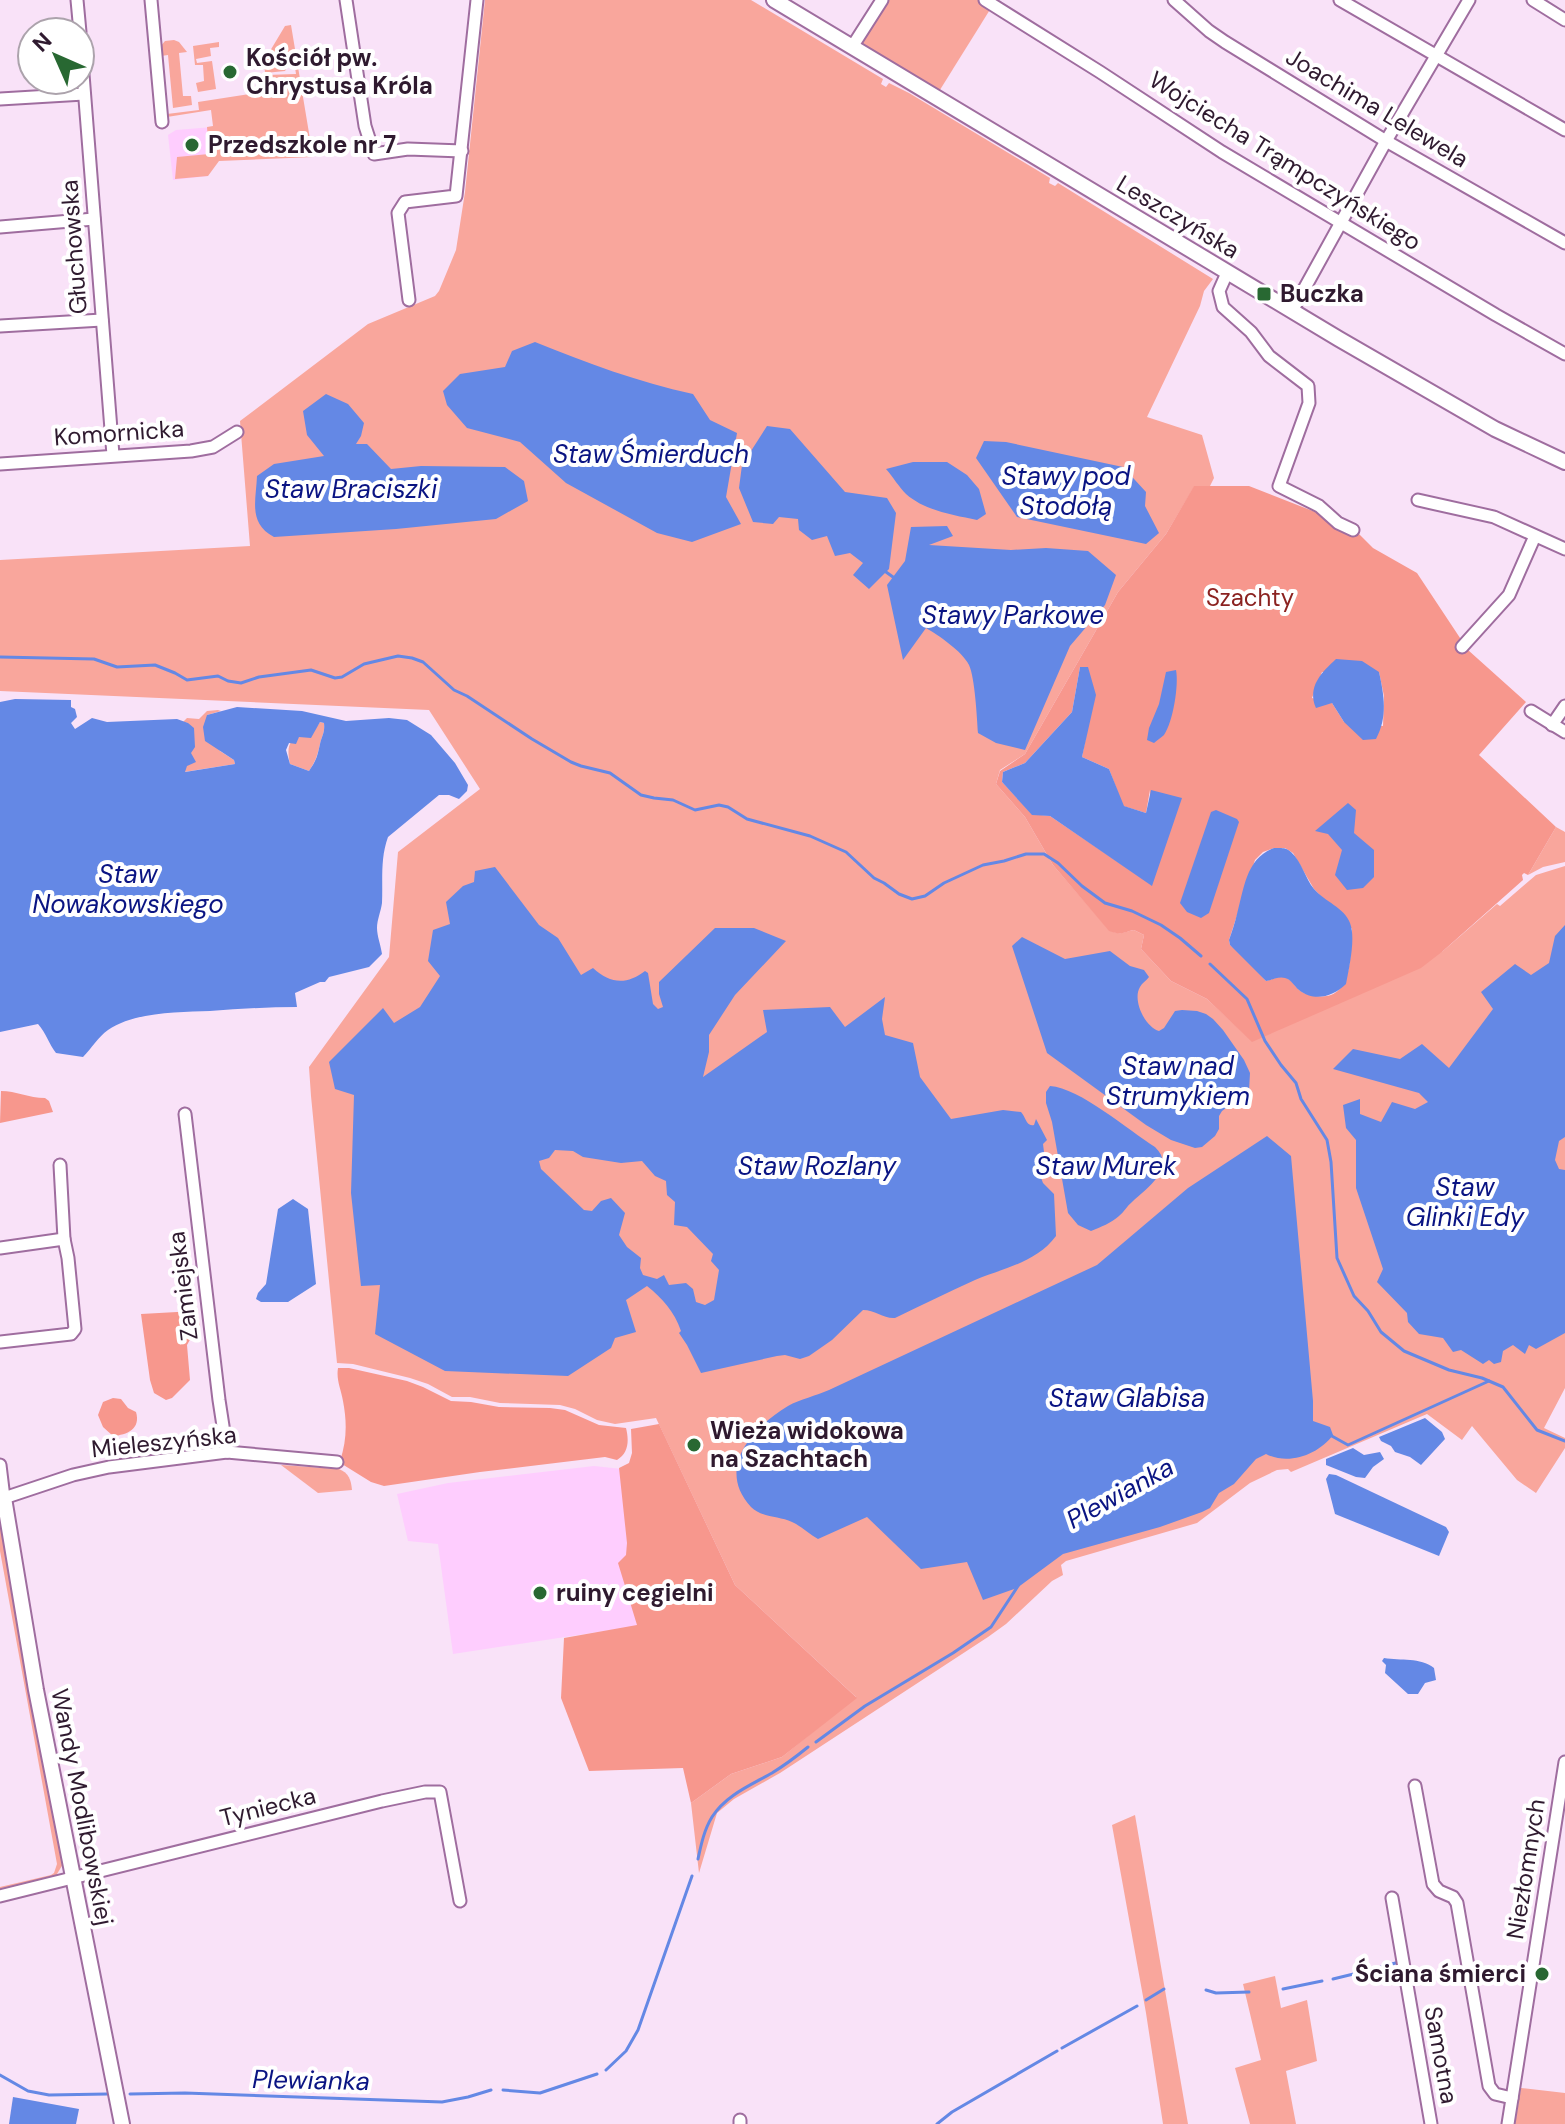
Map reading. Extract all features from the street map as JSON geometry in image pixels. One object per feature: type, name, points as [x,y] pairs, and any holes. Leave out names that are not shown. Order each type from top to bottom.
[{"type":"street","points":[[151,0],[162,122]]},
{"type":"street","points":[[346,0],[365,126],[374,154],[408,149],[462,151]]},
{"type":"street","points":[[409,300],[398,213],[405,202],[456,196],[477,0]]},
{"type":"street","points":[[852,47],[882,0]]},
{"type":"street","name":"Wojciecha Trąmpczyńskiego","points":[[985,0],[1222,152],[1565,354]]},
{"type":"street","name":"Joachima Lelewela","points":[[1174,0],[1225,42],[1386,141],[1565,243]]},
{"type":"street","points":[[1340,0],[1565,130]]},
{"type":"street","points":[[1292,311],[1469,0]]},
{"type":"street","points":[[1533,0],[1565,20]]},
{"type":"street","name":"Leszczyńska","points":[[780,1],[1227,273],[1495,429],[1565,462]]},
{"type":"street","points":[[0,99],[50,96]]},
{"type":"street","name":"Głuchowska","points":[[84,96],[113,455]]},
{"type":"street","points":[[0,227],[94,219]]},
{"type":"street","points":[[1227,273],[1219,291],[1223,307],[1251,332],[1269,356],[1308,386],[1309,403],[1279,486],[1308,500],[1338,523],[1353,530]]},
{"type":"street","points":[[0,326],[102,320]]},
{"type":"street","name":"Komornicka","points":[[0,464],[170,453],[213,447],[237,432]]},
{"type":"street","points":[[1418,500],[1494,517],[1565,549]]},
{"type":"street","points":[[1462,647],[1509,595],[1535,536]]},
{"type":"street","points":[[1552,725],[1565,706]]},
{"type":"street","points":[[1531,711],[1565,732]]},
{"type":"street","name":"Zamiejska","points":[[185,1114],[227,1452]]},
{"type":"street","points":[[0,1342],[71,1334],[75,1329],[64,1239],[60,1165]]},
{"type":"street","points":[[0,1248],[64,1239]]},
{"type":"street","name":"Mieleszyńska","points":[[2,1498],[109,1467],[227,1452],[337,1462]]},
{"type":"street","points":[[0,1465],[2,1498]]},
{"type":"street","name":"Wandy Modlibowskiej","points":[[2,1498],[36,1690],[122,2124]]},
{"type":"street","name":"Niezłomnych","points":[[1508,2124],[1565,1762]]},
{"type":"street","points":[[1415,1786],[1433,1884],[1457,1903],[1489,2086],[1495,2094],[1512,2098]]},
{"type":"street","name":"Tyniecka","points":[[0,1896],[382,1801],[440,1792],[460,1901]]},
{"type":"street","name":"Samotna","points":[[1392,1898],[1431,2124]]},
{"type":"shaded area","name":"Szachty","points":[[485,0],[751,0],[883,79],[881,84],[886,87],[889,83],[909,93],[1050,178],[1049,183],[1055,186],[1058,183],[1213,279],[1204,291],[1200,306],[1147,417],[1202,435],[1214,478],[1210,486],[1194,487],[1166,534],[1118,592],[1025,754],[1000,770],[996,784],[1025,817],[1053,865],[1109,930],[1119,933],[1134,930],[1144,935],[1141,949],[1171,981],[1207,999],[1252,1041],[1443,951],[1536,875],[1565,866],[1565,1388],[1544,1428],[1565,1438],[1565,1448],[1536,1493],[1517,1480],[1472,1426],[1462,1440],[1427,1414],[1291,1472],[1288,1469],[1277,1470],[1250,1483],[1197,1523],[1066,1561],[1061,1565],[1063,1575],[988,1637],[780,1773],[734,1799],[717,1813],[699,1873],[691,1803],[731,1774],[782,1757],[856,1697],[735,1585],[656,1418],[615,1424],[560,1405],[500,1403],[452,1397],[410,1378],[337,1363],[309,1067],[389,957],[398,852],[480,789],[429,710],[0,691],[0,560],[250,546],[240,421],[368,324],[435,296],[439,291],[456,250]]},
{"type":"shaded area","points":[[887,0],[996,0],[938,93],[858,44]]},
{"type":"shaded area","points":[[291,25],[313,157],[219,161],[208,176],[175,179],[177,157],[209,154],[207,127],[213,126],[211,110],[167,117],[167,114],[199,110],[198,102],[268,91],[266,75],[296,74],[293,55],[286,56],[288,66],[285,71],[265,73],[264,61],[285,26]]},
{"type":"shaded area","points":[[174,40],[187,52],[179,53],[183,96],[191,96],[192,105],[173,108],[168,55],[161,56],[160,47],[165,41]]},
{"type":"shaded area","points":[[219,42],[219,47],[210,48],[211,56],[196,59],[197,63],[212,61],[216,89],[198,92],[196,83],[204,81],[203,65],[195,65],[193,46]]},
{"type":"shaded area","name":"Przedszkole nr 7","points":[[213,127],[208,176],[173,180],[168,135],[176,130]]},
{"type":"shaded area","points":[[207,711],[221,711],[207,715],[220,751],[235,764],[184,772],[191,753],[188,723],[183,722],[187,718],[199,719]]},
{"type":"shaded area","points":[[320,722],[324,723],[324,732],[309,771],[290,764],[289,745],[315,729]]},
{"type":"shaded area","points":[[1556,827],[1565,832],[1565,862],[1543,867],[1528,875]]},
{"type":"shaded area","points":[[281,1465],[339,1469],[349,1477],[352,1490],[318,1493]]},
{"type":"shaded area","name":"ruiny cegielni","points":[[594,1466],[622,1469],[637,1626],[453,1654],[438,1544],[408,1541],[397,1494],[448,1483]]},
{"type":"shaded area","points":[[0,1524],[63,1864],[58,1877],[0,1891],[0,1887],[51,1875],[57,1864],[0,1551]]},
{"type":"shaded area","points":[[1135,1815],[1188,2124],[1163,2124],[1112,1825]]},
{"type":"shaded area","points":[[1275,1976],[1281,2008],[1307,2000],[1317,2061],[1286,2071],[1296,2124],[1250,2124],[1235,2068],[1261,2060],[1243,1984]]},
{"type":"shaded area","points":[[1521,2088],[1565,2093],[1565,2124],[1515,2124]]},
{"type":"green space","name":"Szachty","points":[[1194,486],[1249,486],[1351,526],[1373,548],[1417,573],[1468,650],[1526,702],[1479,755],[1556,827],[1528,875],[1524,873],[1523,880],[1421,968],[1252,1042],[1207,999],[1171,981],[1141,949],[1144,935],[1134,930],[1120,933],[1109,931],[1053,865],[1025,817],[996,784],[1000,771],[1025,754],[1118,592],[1166,534]],"holes":[[[1080,667],[1088,726],[1082,757],[1109,769],[1123,806],[1146,813],[1150,790],[1152,885],[1050,816],[1032,814],[1002,782],[1003,772],[1025,763],[1072,712]],[[1322,672],[1379,672],[1384,696],[1383,726],[1344,722],[1332,703],[1312,698]],[[1285,848],[1293,853],[1314,889],[1352,929],[1346,979],[1332,995],[1304,993],[1284,977],[1266,981],[1230,945],[1255,860],[1263,852]]]},
{"type":"green space","points":[[1,1091],[45,1098],[53,1112],[0,1123]]},
{"type":"green space","points":[[195,1311],[199,1329],[187,1345],[190,1380],[166,1400],[154,1393],[150,1380],[141,1314]]},
{"type":"green space","points":[[338,1368],[407,1381],[451,1401],[565,1410],[599,1425],[626,1428],[627,1446],[617,1460],[605,1457],[384,1486],[371,1482],[340,1461],[346,1424]]},
{"type":"green space","points":[[121,1399],[136,1412],[137,1418],[132,1430],[113,1436],[103,1427],[98,1415],[103,1402]]},
{"type":"green space","points":[[659,1424],[735,1585],[857,1698],[782,1757],[731,1774],[691,1803],[683,1768],[589,1771],[561,1698],[564,1638],[637,1625],[618,1563],[626,1555],[627,1543],[619,1468],[629,1463],[632,1453],[631,1429]]},
{"type":"water","name":"Staw Śmierduch","points":[[535,342],[652,384],[693,394],[710,420],[737,433],[726,497],[741,524],[692,542],[657,533],[566,483],[520,442],[467,428],[447,405],[443,391],[460,374],[505,367],[512,351]]},
{"type":"water","name":"Staw Braciszki","points":[[326,394],[348,404],[364,423],[356,444],[367,444],[391,469],[421,466],[505,467],[524,481],[528,501],[496,519],[274,537],[260,525],[255,511],[257,476],[274,464],[324,456],[307,435],[303,411]]},
{"type":"water","points":[[767,426],[790,429],[845,492],[887,498],[896,513],[889,569],[869,589],[853,575],[863,563],[850,553],[835,556],[827,536],[812,540],[799,530],[798,519],[779,517],[773,524],[753,522],[739,488],[742,465]]},
{"type":"water","name":"Stawy pod Stodołą","points":[[984,441],[1006,442],[1123,467],[1146,492],[1145,506],[1159,533],[1146,544],[1017,517],[976,458]]},
{"type":"water","name":"Stawy pod Stodołą","points":[[913,462],[947,462],[967,475],[979,489],[986,514],[977,520],[940,512],[914,500],[886,469]]},
{"type":"water","name":"Stawy Parkowe","points":[[947,526],[953,536],[929,545],[1088,551],[1116,575],[1105,605],[1070,646],[1025,750],[996,743],[978,733],[969,665],[943,639],[926,628],[903,660],[887,585],[905,561],[911,527]]},
{"type":"water","points":[[1336,659],[1362,661],[1379,672],[1384,714],[1376,739],[1363,740],[1344,722],[1332,703],[1316,708],[1314,687]]},
{"type":"water","name":"Stawy Parkowe","points":[[1080,667],[1088,667],[1096,695],[1082,757],[1109,769],[1124,806],[1146,813],[1151,790],[1182,798],[1152,886],[1050,816],[1032,815],[1002,782],[1003,772],[1025,763],[1072,712]]},
{"type":"water","points":[[1176,670],[1176,694],[1170,721],[1164,735],[1154,743],[1147,740],[1149,728],[1159,704],[1166,672]]},
{"type":"water","name":"Staw Nowakowskiego","points":[[15,699],[71,700],[77,717],[71,723],[75,729],[92,718],[107,722],[177,719],[188,723],[194,728],[195,747],[191,753],[196,762],[187,766],[185,772],[235,764],[234,760],[205,741],[203,727],[207,715],[237,707],[302,711],[346,721],[407,720],[431,735],[455,763],[468,785],[467,791],[459,799],[439,795],[388,837],[377,928],[382,954],[369,967],[329,977],[325,982],[295,993],[297,1007],[144,1016],[108,1030],[83,1057],[56,1053],[38,1024],[0,1032],[0,702]],"holes":[[[320,722],[324,723],[317,755],[309,771],[290,764],[286,750],[289,743],[296,744],[299,737],[311,738]]]},
{"type":"water","points":[[1348,803],[1356,810],[1354,833],[1374,850],[1374,877],[1363,888],[1347,890],[1335,875],[1342,850],[1328,834],[1315,831]]},
{"type":"water","points":[[1216,810],[1239,822],[1209,913],[1201,918],[1187,912],[1180,903],[1211,812]]},
{"type":"water","points":[[1274,848],[1291,852],[1318,894],[1343,913],[1350,923],[1352,945],[1346,984],[1329,995],[1317,997],[1305,994],[1285,978],[1266,981],[1230,945],[1248,875],[1257,859]]},
{"type":"water","name":"Staw Rozlany","points":[[495,867],[539,925],[558,938],[581,975],[593,968],[619,981],[632,979],[645,971],[648,973],[653,1004],[658,1009],[663,1007],[659,982],[715,928],[754,928],[786,941],[735,995],[709,1035],[709,1052],[703,1077],[767,1032],[763,1010],[830,1007],[845,1027],[885,997],[882,1019],[885,1035],[913,1043],[920,1077],[951,1119],[1003,1110],[1021,1112],[1031,1125],[1036,1119],[1047,1140],[1043,1144],[1044,1152],[1051,1159],[1052,1167],[1040,1175],[1054,1194],[1056,1236],[1029,1259],[975,1280],[895,1318],[863,1310],[832,1340],[800,1359],[777,1356],[701,1373],[671,1311],[647,1286],[626,1300],[636,1332],[615,1338],[611,1348],[568,1376],[445,1371],[375,1334],[380,1285],[361,1286],[351,1193],[354,1095],[335,1089],[329,1062],[383,1008],[394,1023],[420,1007],[440,976],[428,961],[433,930],[450,924],[446,902],[463,886],[474,882],[475,871]],"holes":[[[555,1150],[573,1151],[583,1157],[621,1163],[642,1161],[655,1176],[666,1181],[667,1195],[675,1202],[674,1225],[687,1227],[713,1254],[711,1261],[719,1270],[714,1300],[705,1305],[696,1302],[693,1289],[686,1283],[669,1285],[664,1275],[657,1279],[643,1275],[641,1258],[627,1247],[619,1235],[625,1213],[611,1198],[601,1201],[592,1211],[584,1210],[541,1169],[539,1161],[549,1158]]]},
{"type":"water","name":"Staw Glinki Edy","points":[[1565,925],[1565,1137],[1559,1141],[1555,1160],[1559,1169],[1565,1170],[1565,1333],[1536,1349],[1529,1345],[1525,1354],[1513,1345],[1503,1351],[1501,1362],[1494,1364],[1489,1360],[1483,1364],[1461,1350],[1453,1352],[1443,1338],[1419,1334],[1408,1322],[1407,1313],[1377,1282],[1383,1269],[1356,1188],[1356,1140],[1346,1128],[1343,1105],[1360,1099],[1360,1114],[1381,1122],[1392,1102],[1415,1109],[1428,1102],[1419,1093],[1333,1069],[1353,1049],[1400,1059],[1422,1044],[1449,1068],[1493,1009],[1481,992],[1515,964],[1531,975],[1549,963],[1555,936]]},
{"type":"water","name":"Staw nad Strumykiem","points":[[1022,937],[1065,959],[1110,951],[1130,966],[1144,970],[1149,977],[1138,992],[1139,1006],[1149,1024],[1159,1031],[1175,1011],[1197,1011],[1213,1019],[1250,1073],[1249,1091],[1222,1111],[1215,1136],[1202,1147],[1195,1148],[1171,1140],[1047,1053],[1012,946]]},
{"type":"water","name":"Staw Murek","points":[[1050,1086],[1062,1088],[1089,1102],[1155,1147],[1163,1162],[1152,1184],[1121,1214],[1091,1231],[1078,1225],[1068,1213],[1046,1103],[1046,1092]]},
{"type":"water","name":"Staw Glabisa","points":[[1267,1136],[1291,1156],[1313,1421],[1330,1427],[1333,1435],[1320,1448],[1294,1458],[1284,1459],[1266,1454],[1256,1459],[1234,1484],[1219,1493],[1210,1508],[1160,1527],[1063,1554],[1017,1588],[983,1600],[967,1562],[921,1569],[867,1517],[818,1539],[792,1522],[760,1513],[751,1507],[741,1492],[737,1478],[738,1463],[751,1437],[775,1415],[1097,1265],[1188,1188]]},
{"type":"water","points":[[293,1199],[308,1209],[316,1284],[288,1302],[261,1302],[256,1299],[266,1284],[278,1209]]},
{"type":"water","points":[[1425,1418],[1442,1432],[1445,1439],[1421,1465],[1395,1452],[1379,1437]]},
{"type":"water","points":[[1353,1448],[1364,1455],[1380,1452],[1384,1459],[1365,1478],[1326,1465],[1326,1459]]},
{"type":"water","points":[[1329,1474],[1446,1527],[1449,1532],[1439,1556],[1335,1514],[1326,1479]]},
{"type":"water","points":[[1384,1658],[1429,1665],[1434,1668],[1436,1680],[1425,1683],[1418,1694],[1408,1694],[1385,1673]]},
{"type":"water","points":[[13,2097],[79,2109],[76,2124],[9,2124]]},
{"type":"waterway","points":[[886,572],[893,577]]},
{"type":"waterway","points":[[0,657],[94,659],[117,667],[155,665],[187,680],[218,676],[241,683],[259,677],[311,670],[335,678],[342,677],[364,664],[398,656],[412,658],[423,662],[454,690],[571,762],[610,773],[641,795],[673,800],[695,810],[719,805],[728,807],[747,819],[810,836],[846,852],[874,878],[912,899],[925,896],[944,883],[983,865],[1026,854],[1044,854],[1105,903],[1132,911],[1161,925],[1201,956]]},
{"type":"waterway","points":[[1210,964],[1247,999],[1265,1041],[1296,1083],[1301,1099],[1327,1140],[1337,1258],[1354,1296],[1381,1332],[1404,1351],[1449,1370],[1503,1387],[1537,1430],[1565,1441]]},
{"type":"waterway","name":"Plewianka","points":[[1330,1435],[1348,1445],[1489,1381]]},
{"type":"waterway","name":"Plewianka","points":[[816,1742],[865,1706],[991,1627],[1018,1586]]},
{"type":"waterway","name":"Plewianka","points":[[698,1859],[709,1822],[718,1809],[739,1791],[782,1767],[808,1747]]},
{"type":"waterway","name":"Plewianka","points":[[606,2070],[626,2051],[638,2030],[692,1876]]},
{"type":"waterway","points":[[1378,1968],[1399,1962]]},
{"type":"waterway","points":[[1333,1979],[1370,1970]]},
{"type":"waterway","points":[[1283,1989],[1322,1981]]},
{"type":"waterway","points":[[1146,2000],[1164,1989]]},
{"type":"waterway","points":[[1206,1990],[1216,1993],[1249,1992]]},
{"type":"waterway","points":[[1062,2048],[1137,2006]]},
{"type":"waterway","points":[[937,2124],[952,2112],[1057,2051]]},
{"type":"waterway","name":"Plewianka","points":[[503,2090],[540,2093],[597,2074]]},
{"type":"waterway","name":"Plewianka","points":[[0,2075],[28,2091],[49,2095],[107,2094]]},
{"type":"waterway","name":"Plewianka","points":[[130,2094],[185,2093],[442,2102],[491,2090]]},
{"type":"place","name":"Kościół pw. Chrystusa Króla","points":[[230,72]]},
{"type":"place","name":"Przedszkole nr 7","points":[[192,145]]},
{"type":"place","name":"Buczka","points":[[1264,294]]},
{"type":"place","name":"Wieża widokowa na Szachtach","points":[[694,1445]]},
{"type":"place","name":"ruiny cegielni","points":[[540,1593]]},
{"type":"place","name":"Ściana śmierci","points":[[1542,1974]]}]
